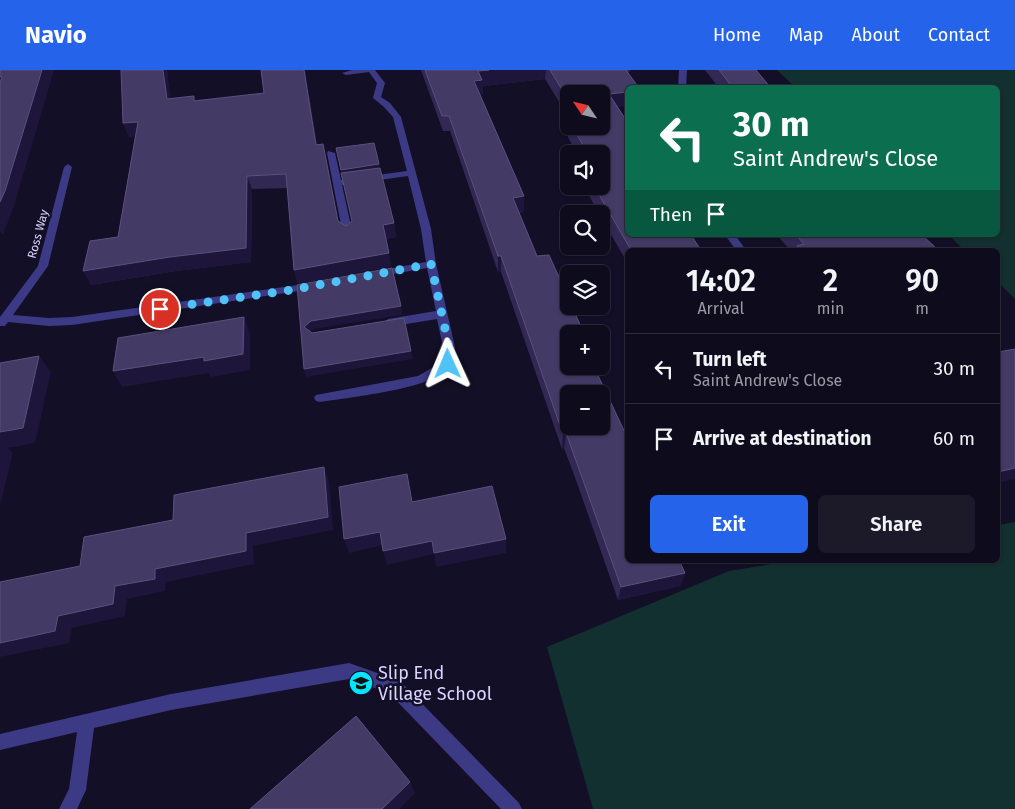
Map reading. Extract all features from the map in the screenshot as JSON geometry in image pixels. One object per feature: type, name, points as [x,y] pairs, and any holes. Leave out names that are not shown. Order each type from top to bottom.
[{"type":"street","points":[[320,398],[421,380],[442,369],[448,364],[450,356],[431,264],[426,229],[397,117],[387,105],[377,98],[381,84],[370,70],[346,73]]},
{"type":"street","points":[[682,85],[683,70]]},
{"type":"street","points":[[331,153],[348,235]]},
{"type":"street","name":"Ross Way","points":[[3,321],[43,266],[68,168]]},
{"type":"street","points":[[337,183],[410,173]]},
{"type":"street","points":[[731,237],[740,248]]},
{"type":"street","points":[[366,276],[431,264]]},
{"type":"street","points":[[3,321],[48,322],[89,319],[319,284]]},
{"type":"street","points":[[378,324],[442,314]]},
{"type":"street","points":[[0,742],[171,702],[349,671],[394,687],[513,809]]},
{"type":"street","points":[[68,809],[78,790],[87,721]]},
{"type":"green space","points":[[777,70],[1015,70],[1015,299],[1000,284],[1000,248],[962,248],[951,237],[1000,237],[1000,85],[793,85]]},
{"type":"green space","points":[[1015,522],[1015,809],[593,809],[547,647],[729,571],[778,563],[1000,563],[1000,525]]},
{"type":"building","points":[[0,70],[42,70],[0,202],[0,82],[2,77],[0,77]]},
{"type":"building","points":[[121,70],[163,70],[167,99],[194,96],[194,101],[264,93],[261,70],[304,70],[316,145],[323,144],[338,221],[346,226],[352,221],[341,173],[380,168],[394,223],[383,225],[389,253],[294,270],[286,174],[247,176],[246,248],[170,257],[83,271],[90,241],[118,237],[138,122],[123,123]]},
{"type":"building","points":[[425,70],[489,70],[478,71],[482,80],[474,81],[524,196],[513,198],[537,256],[549,255],[560,279],[560,315],[576,315],[580,325],[560,325],[560,375],[598,375],[603,385],[560,385],[560,425],[501,256],[498,256],[449,116],[442,116]]},
{"type":"building","points":[[550,70],[626,70],[637,85],[625,85],[625,92],[610,94],[610,85],[560,86]]},
{"type":"building","points":[[719,70],[756,70],[768,85],[731,85]]},
{"type":"building","points":[[610,96],[625,118],[625,237],[692,237],[700,248],[630,248],[610,214],[610,205],[605,205],[599,195],[610,195],[610,145],[583,145],[577,135],[610,135]]},
{"type":"building","points":[[374,143],[379,164],[341,170],[336,148]]},
{"type":"building","points":[[798,237],[924,237],[936,248],[798,248],[797,246],[804,244]]},
{"type":"building","points":[[392,268],[401,306],[311,321],[304,327],[312,333],[404,318],[411,351],[304,369],[297,285]]},
{"type":"building","points":[[244,317],[243,354],[204,361],[204,357],[113,371],[118,338]]},
{"type":"building","points":[[1015,349],[1015,468],[1000,472],[1000,352]]},
{"type":"building","points":[[39,356],[23,428],[0,432],[0,363]]},
{"type":"building","points":[[610,401],[625,433],[625,563],[680,563],[685,573],[621,587],[567,435],[610,435]]},
{"type":"building","points":[[324,467],[328,517],[246,533],[246,551],[155,569],[155,579],[115,586],[113,604],[58,616],[55,631],[0,643],[0,582],[80,566],[84,537],[173,520],[174,495]]},
{"type":"building","points":[[407,474],[412,502],[492,486],[506,539],[434,553],[432,541],[383,551],[380,532],[344,539],[339,487]]},
{"type":"building","points":[[356,716],[410,782],[382,809],[250,809]]},
{"type":"place","name":"Slip End Village School","points":[[361,683]]},
{"type":"route","points":[[160,309],[291,290],[431,264],[449,347],[450,356],[448,364]]}]
